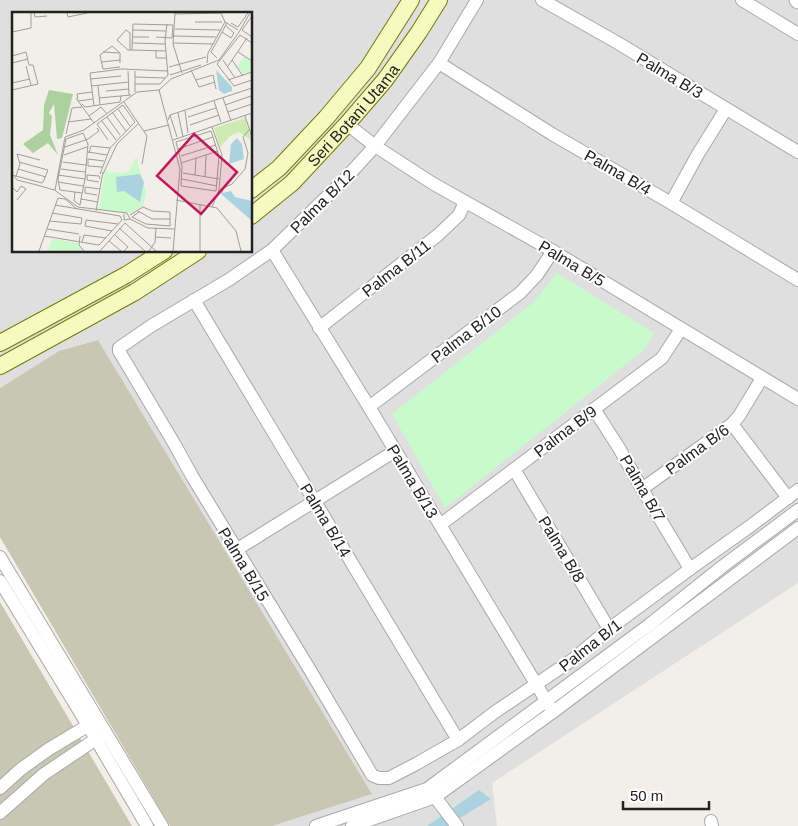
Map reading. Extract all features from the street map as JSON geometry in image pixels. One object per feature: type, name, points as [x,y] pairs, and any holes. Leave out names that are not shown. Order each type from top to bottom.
[{"type":"main road","name":"Seri Botani Utama","points":[[252,189],[279,168],[326,118],[368,68],[411,0]]},
{"type":"main road","name":"Seri Botani Utama","points":[[252,215],[292,183],[385,80],[439,0]]},
{"type":"main road","points":[[0,343],[126,275],[162,252]]},
{"type":"main road","points":[[0,366],[135,292],[196,252]]},
{"type":"street","name":"Palma B/12","points":[[119,351],[119,348],[122,346],[230,279],[272,250],[345,179],[375,146],[439,63],[477,0]]},
{"type":"street","name":"Palma B/3","points":[[542,0],[618,43],[798,152]]},
{"type":"street","points":[[742,0],[798,34]]},
{"type":"street","name":"Palma B/4","points":[[439,63],[560,138],[798,280]]},
{"type":"street","points":[[671,203],[726,109]]},
{"type":"street","name":"Palma B/5","points":[[346,124],[375,146],[432,183],[520,232],[798,399]]},
{"type":"street","name":"Palma B/11","points":[[319,328],[438,235],[459,215],[465,202]]},
{"type":"street","name":"Palma B/13","points":[[272,250],[370,407],[553,712]]},
{"type":"street","name":"Palma B/10","points":[[370,407],[520,294],[537,275],[553,252]]},
{"type":"street","name":"Palma B/14","points":[[194,300],[458,740]]},
{"type":"street","name":"Palma B/9","points":[[440,525],[662,358],[681,329]]},
{"type":"street","name":"Palma B/15","points":[[119,351],[372,775]]},
{"type":"street","name":"Palma B/6","points":[[642,489],[732,424],[762,378]]},
{"type":"street","name":"Palma B/7","points":[[594,409],[620,448],[690,569]]},
{"type":"street","points":[[732,424],[793,494]]},
{"type":"street","points":[[236,550],[395,451]]},
{"type":"street","name":"Palma B/8","points":[[514,469],[609,629]]},
{"type":"street","name":"Palma B/1","points":[[372,775],[380,778],[389,778],[458,740],[495,712],[572,660],[609,629],[793,494]]},
{"type":"street","points":[[316,826],[427,789],[649,625],[798,510]]},
{"type":"street","points":[[352,826],[439,802],[553,712],[798,528]]},
{"type":"street","points":[[0,557],[93,723],[147,826]]},
{"type":"street","points":[[0,581],[93,723]]},
{"type":"street","points":[[0,788],[21,769],[49,749],[93,723]]},
{"type":"street","points":[[0,813],[44,774],[100,736]]},
{"type":"street","points":[[100,736],[162,826]]},
{"type":"street","points":[[439,802],[458,826]]},
{"type":"shaded area","points":[[0,0],[798,0],[798,583],[492,783],[497,826],[272,826],[372,794],[98,340],[59,351],[0,388]]},
{"type":"shaded area","points":[[98,340],[372,794],[272,826],[170,826],[0,537],[0,388],[59,351]]},
{"type":"shaded area","points":[[0,602],[132,826],[0,826]]},
{"type":"green space","points":[[557,273],[654,333],[645,349],[445,508],[392,414],[534,302]]},
{"type":"water","points":[[479,790],[491,799],[447,826],[427,826]]}]
